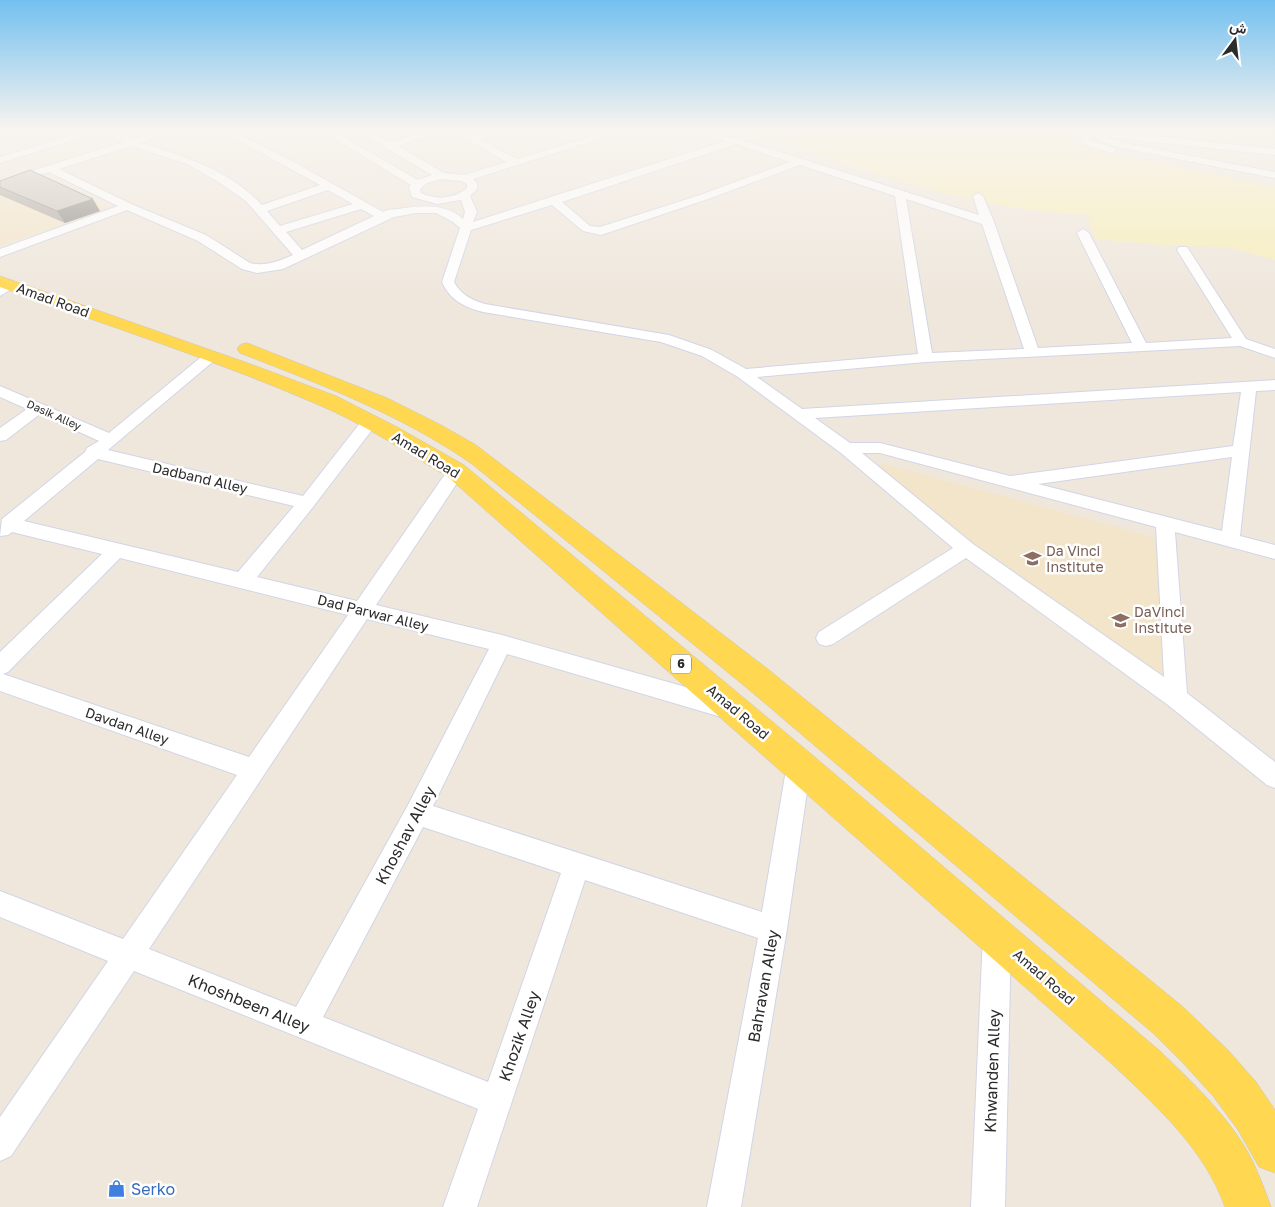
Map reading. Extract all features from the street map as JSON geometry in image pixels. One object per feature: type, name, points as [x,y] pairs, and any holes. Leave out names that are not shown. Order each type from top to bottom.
[{"type":"main road","name":"Amad Road","points":[[3,280],[245,348],[328,380],[418,420],[450,438],[473,454],[758,678],[1168,1020],[1212,1061],[1252,1112],[1275,1151]]},
{"type":"main road","name":"Amad Road","points":[[92,304],[211,356],[328,401],[370,422],[456,471],[799,764],[1127,1049],[1178,1097],[1222,1149],[1238,1181],[1248,1207]]},
{"type":"street","points":[[87,186],[212,243],[251,268],[272,268],[301,257],[421,198],[443,201],[464,196],[473,186]]},
{"type":"street","points":[[230,186],[250,200],[301,257]]},
{"type":"street","points":[[259,210],[328,186]]},
{"type":"street","points":[[330,186],[382,216],[409,210],[432,209],[451,213],[466,228]]},
{"type":"street","points":[[417,186],[414,192],[421,198]]},
{"type":"street","points":[[466,228],[602,186]]},
{"type":"street","points":[[554,202],[587,229],[606,230],[733,186]]},
{"type":"street","points":[[876,186],[988,222]]},
{"type":"street","points":[[900,194],[926,358]]},
{"type":"street","points":[[464,196],[471,212],[448,282],[451,290],[458,297],[469,304],[483,308],[664,338],[707,353],[743,374],[847,449],[966,549],[1176,698],[1275,776]]},
{"type":"street","points":[[978,196],[1032,352]]},
{"type":"street","points":[[278,231],[362,205]]},
{"type":"street","points":[[0,253],[128,206]]},
{"type":"street","points":[[1083,232],[1141,347]]},
{"type":"street","points":[[1183,250],[1241,342]]},
{"type":"street","points":[[743,374],[926,358],[1241,342],[1275,354]]},
{"type":"street","points":[[4,528],[93,452],[211,356]]},
{"type":"street","points":[[799,414],[1275,385]]},
{"type":"street","points":[[1230,540],[1249,386]]},
{"type":"street","name":"Dasik Alley","points":[[0,391],[109,439]]},
{"type":"street","points":[[0,436],[38,408]]},
{"type":"street","points":[[242,581],[308,503],[370,422]]},
{"type":"street","points":[[847,449],[880,448],[1275,552]]},
{"type":"street","points":[[1006,482],[1242,450]]},
{"type":"street","name":"Dadband Alley","points":[[93,452],[308,503]]},
{"type":"street","points":[[0,1145],[456,471]]},
{"type":"street","points":[[1165,523],[1176,698]]},
{"type":"street","name":"Dad Parwar Alley","points":[[4,528],[117,550],[502,644],[736,711]]},
{"type":"street","points":[[826,638],[966,549]]},
{"type":"street","points":[[0,666],[117,550]]},
{"type":"street","name":"Khoshav Alley","points":[[303,1024],[417,813],[502,644]]},
{"type":"street","name":"Davdan Alley","points":[[0,682],[254,770]]},
{"type":"street","name":"Bahravan Alley","points":[[724,1207],[773,929],[799,764]]},
{"type":"street","points":[[417,813],[773,929]]},
{"type":"street","name":"Khozik Alley","points":[[460,1207],[577,865]]},
{"type":"street","name":"Khoshbeen Alley","points":[[0,904],[497,1102]]},
{"type":"street","name":"Khwanden Alley","points":[[988,1207],[997,935]]},
{"type":"shaded area","points":[[16,186],[66,186],[112,209],[0,245],[0,191]]},
{"type":"shaded area","name":"DaVinci Institute","points":[[884,464],[1168,541],[1174,699],[866,467]]},
{"type":"sand","points":[[921,186],[1272,186],[1275,187],[1275,260],[1228,247],[1176,246],[1095,239],[1087,215],[1010,207]]},
{"type":"building","points":[[65,186],[93,199],[57,211],[0,187]]},
{"type":"place","name":"Da Vinci Institute","points":[[1032,559]]},
{"type":"place","name":"DaVinci Institute","points":[[1120,620]]},
{"type":"place","name":"Serko","points":[[117,1189]]}]
